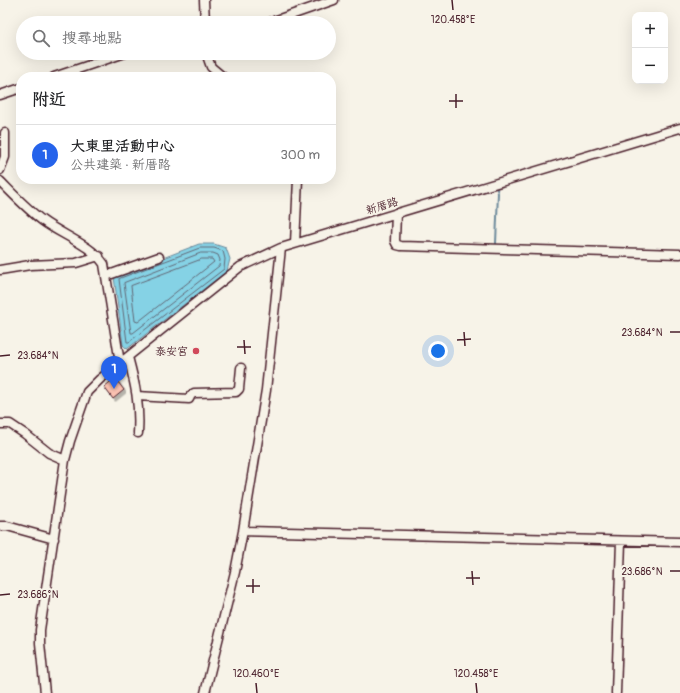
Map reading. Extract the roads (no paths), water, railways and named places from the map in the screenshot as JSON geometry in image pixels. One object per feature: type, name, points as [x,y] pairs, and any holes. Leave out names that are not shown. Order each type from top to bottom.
[{"type":"street","points":[[204,0],[205,16]]},
{"type":"street","points":[[288,16],[334,0]]},
{"type":"street","points":[[69,72],[104,60]]},
{"type":"street","points":[[208,60],[211,67],[217,72]]},
{"type":"street","points":[[0,95],[16,90]]},
{"type":"street","name":"新厝路","points":[[45,693],[40,630],[65,460],[87,392],[100,379],[240,267],[281,248],[680,128]]},
{"type":"street","points":[[0,170],[5,157],[5,133]]},
{"type":"street","points":[[0,181],[35,215],[62,234],[86,247],[98,256],[104,264],[120,362]]},
{"type":"street","points":[[294,243],[298,184]]},
{"type":"street","points":[[396,213],[395,241],[397,244],[402,246],[680,254]]},
{"type":"street","points":[[205,693],[236,572],[266,390],[281,248]]},
{"type":"street","points":[[0,270],[30,265],[76,263],[98,256]]},
{"type":"street","points":[[106,276],[159,257]]},
{"type":"street","points":[[128,357],[137,396],[139,414],[138,433]]},
{"type":"street","points":[[137,396],[189,399],[194,392],[236,392],[239,389],[241,368]]},
{"type":"street","points":[[0,424],[10,424],[49,453],[65,460]]},
{"type":"street","points":[[0,526],[7,526],[54,539]]},
{"type":"street","points":[[243,531],[680,542]]},
{"type":"street","points":[[616,693],[621,540]]},
{"type":"water","points":[[199,244],[214,244],[226,248],[230,259],[227,271],[127,349],[123,345],[114,277]]},
{"type":"waterway","points":[[497,189],[496,245],[499,245]]},
{"type":"place","name":"泰安宮","points":[[196,351]]},
{"type":"place","name":"大東里活動中心","points":[[114,389]]}]
